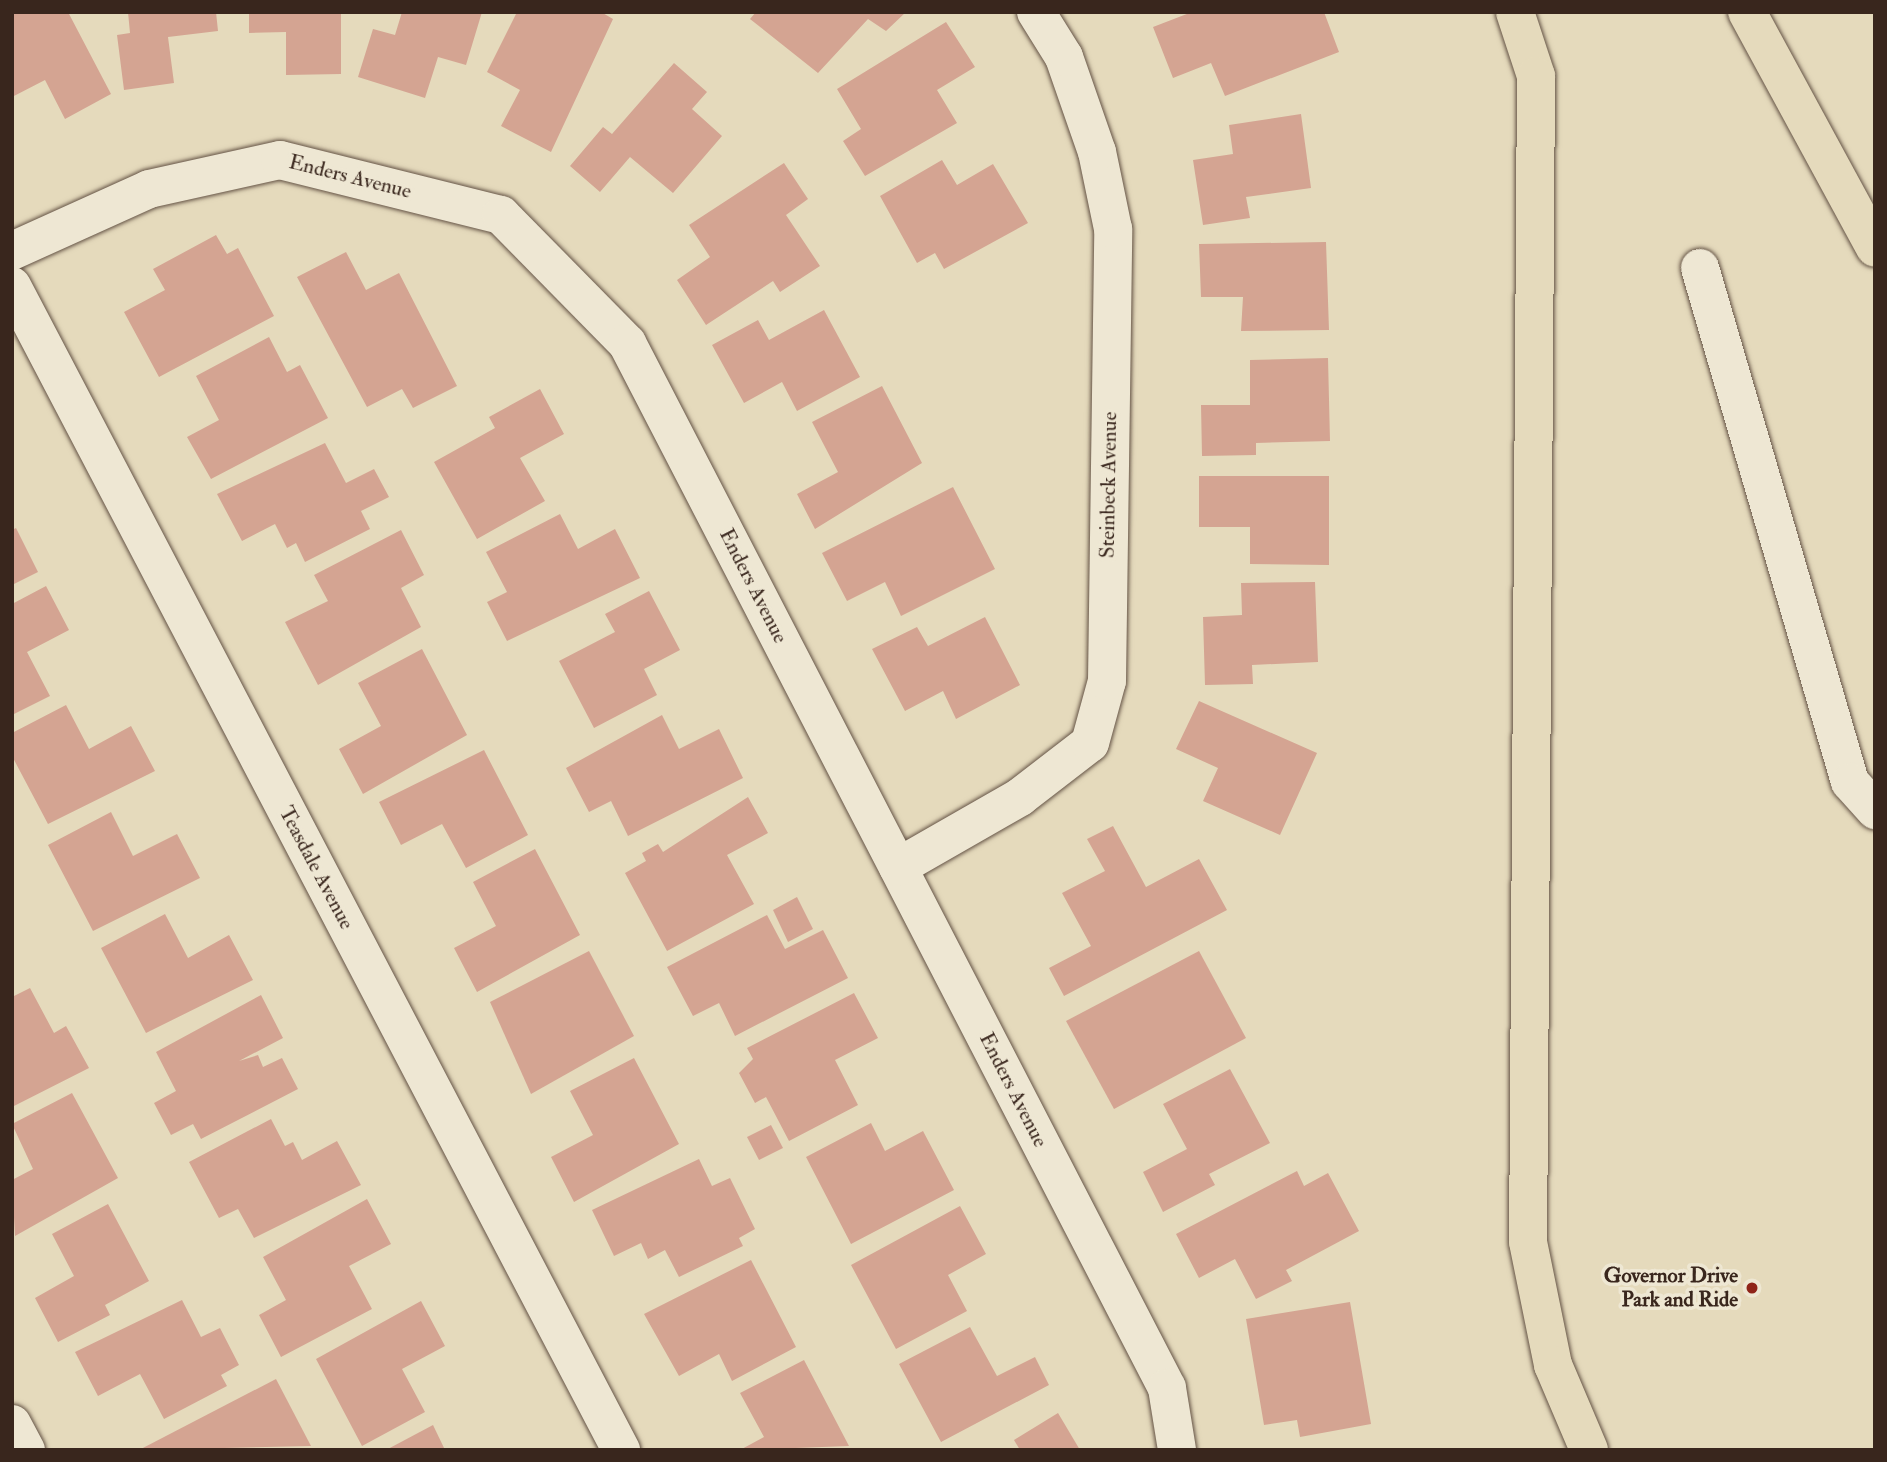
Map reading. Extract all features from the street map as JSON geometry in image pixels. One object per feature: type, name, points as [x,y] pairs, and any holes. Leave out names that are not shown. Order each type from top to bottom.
[{"type":"highway","points":[[1515,12],[1535,76],[1528,1242],[1553,1365],[1589,1450]]},
{"type":"highway","points":[[1747,12],[1875,248]]},
{"type":"street","name":"Steinbeck Avenue","points":[[898,867],[1020,797],[1090,743],[1107,681],[1112,229],[1097,152],[1064,57],[1035,12]]},
{"type":"street","name":"Enders Avenue","points":[[12,251],[149,189],[280,160],[501,215],[627,343],[1167,1388],[1177,1450]]},
{"type":"street","points":[[1700,268],[1850,782],[1875,810]]},
{"type":"street","name":"Teasdale Avenue","points":[[12,285],[621,1450]]},
{"type":"building","points":[[12,12],[68,12],[111,94],[65,119],[45,80],[12,97]]},
{"type":"building","points":[[128,12],[216,12],[218,31],[168,37],[174,83],[124,90],[117,35],[130,33]]},
{"type":"building","points":[[249,12],[341,12],[341,74],[286,75],[286,32],[249,33]]},
{"type":"building","points":[[402,12],[482,12],[466,65],[438,57],[425,98],[358,77],[373,29],[395,35]]},
{"type":"building","points":[[517,12],[601,12],[613,19],[551,152],[501,126],[520,90],[487,72]]},
{"type":"building","points":[[756,12],[906,12],[886,31],[868,19],[818,73],[750,19]]},
{"type":"building","points":[[1192,12],[1324,12],[1339,52],[1225,96],[1211,63],[1173,78],[1153,27]]},
{"type":"building","points":[[946,22],[975,67],[937,90],[957,123],[865,176],[843,141],[861,129],[837,89]]},
{"type":"building","points":[[674,63],[707,92],[692,109],[722,136],[673,193],[630,157],[600,192],[570,166],[603,127],[612,134]]},
{"type":"building","points":[[1301,114],[1311,188],[1246,197],[1250,218],[1203,225],[1193,160],[1233,154],[1229,125]]},
{"type":"building","points":[[942,160],[957,185],[993,164],[1028,223],[944,269],[935,253],[917,263],[880,196]]},
{"type":"building","points":[[784,163],[808,199],[786,215],[820,266],[780,292],[773,281],[706,325],[677,280],[710,257],[689,225]]},
{"type":"building","points":[[216,235],[227,254],[238,248],[274,316],[159,377],[124,312],[165,290],[153,269]]},
{"type":"building","points":[[1326,242],[1329,330],[1241,331],[1243,297],[1201,297],[1199,244]]},
{"type":"building","points":[[346,252],[366,290],[399,273],[457,386],[413,408],[402,389],[367,407],[297,277]]},
{"type":"building","points":[[824,310],[860,377],[797,411],[782,382],[744,403],[712,345],[758,320],[769,340]]},
{"type":"building","points":[[269,337],[287,372],[300,365],[328,418],[211,479],[187,437],[219,420],[196,376]]},
{"type":"building","points":[[1328,358],[1330,441],[1256,443],[1256,455],[1202,456],[1201,405],[1250,405],[1250,360]]},
{"type":"building","points":[[882,386],[922,463],[815,529],[797,494],[838,472],[812,422]]},
{"type":"building","points":[[540,389],[564,434],[520,458],[545,501],[477,539],[434,462],[495,428],[489,417]]},
{"type":"building","points":[[325,443],[346,483],[374,469],[389,497],[361,511],[370,529],[305,562],[296,543],[287,548],[275,524],[242,541],[217,494]]},
{"type":"building","points":[[1199,476],[1329,476],[1329,565],[1250,564],[1250,527],[1199,527]]},
{"type":"building","points":[[953,487],[995,569],[901,616],[885,582],[847,601],[822,553]]},
{"type":"building","points":[[560,514],[578,549],[615,529],[640,578],[507,641],[487,602],[507,592],[486,552]]},
{"type":"building","points":[[16,528],[38,572],[12,585],[12,530]]},
{"type":"building","points":[[401,530],[424,575],[401,588],[421,627],[318,685],[285,622],[328,601],[314,575]]},
{"type":"building","points":[[1315,582],[1318,662],[1252,665],[1253,684],[1205,685],[1203,617],[1242,615],[1241,583]]},
{"type":"building","points":[[46,586],[69,630],[27,652],[50,696],[12,715],[12,604]]},
{"type":"building","points":[[649,591],[680,650],[644,669],[657,695],[594,728],[559,661],[615,632],[605,614]]},
{"type":"building","points":[[985,617],[1020,685],[956,719],[943,691],[905,711],[872,649],[917,627],[928,646]]},
{"type":"building","points":[[422,649],[467,735],[363,794],[339,749],[381,726],[358,683]]},
{"type":"building","points":[[1199,701],[1317,753],[1280,835],[1203,801],[1218,768],[1176,749]]},
{"type":"building","points":[[66,705],[89,749],[131,726],[155,771],[48,824],[12,756],[12,733]]},
{"type":"building","points":[[662,715],[679,749],[719,729],[743,778],[628,836],[611,801],[589,812],[566,768]]},
{"type":"building","points":[[484,750],[528,835],[466,868],[442,824],[401,845],[379,802]]},
{"type":"building","points":[[748,797],[768,833],[727,855],[754,904],[667,951],[625,873],[646,861],[642,853],[658,844],[663,852]]},
{"type":"building","points":[[111,812],[133,856],[177,834],[200,878],[93,931],[48,845]]},
{"type":"building","points":[[1113,826],[1146,887],[1199,859],[1227,910],[1064,996],[1049,968],[1091,946],[1062,893],[1105,871],[1087,839]]},
{"type":"building","points":[[535,849],[580,935],[477,992],[454,948],[496,926],[473,882]]},
{"type":"building","points":[[797,897],[813,929],[788,942],[773,910]]},
{"type":"building","points":[[165,914],[188,958],[229,935],[253,980],[146,1033],[101,948]]},
{"type":"building","points":[[767,915],[785,949],[823,930],[848,978],[735,1036],[719,1003],[693,1016],[667,967]]},
{"type":"building","points":[[589,951],[634,1036],[531,1094],[490,1002]]},
{"type":"building","points":[[1199,951],[1246,1038],[1114,1109],[1066,1021]]},
{"type":"building","points":[[30,988],[54,1033],[66,1026],[89,1068],[12,1107],[12,997]]},
{"type":"building","points":[[854,993],[878,1038],[835,1060],[858,1105],[789,1141],[766,1097],[755,1103],[739,1073],[753,1059],[747,1048]]},
{"type":"building","points":[[261,995],[283,1038],[239,1061],[258,1055],[263,1067],[282,1058],[298,1089],[201,1139],[193,1124],[171,1135],[154,1103],[176,1091],[156,1052]]},
{"type":"building","points":[[634,1058],[679,1144],[574,1202],[551,1157],[593,1135],[570,1091]]},
{"type":"building","points":[[1230,1069],[1270,1143],[1209,1174],[1215,1185],[1163,1212],[1143,1172],[1187,1149],[1163,1104]]},
{"type":"building","points":[[72,1093],[118,1178],[15,1236],[12,1180],[33,1169],[12,1124]]},
{"type":"building","points":[[271,1119],[285,1146],[293,1142],[302,1160],[337,1141],[361,1185],[254,1238],[238,1209],[219,1218],[189,1162]]},
{"type":"building","points":[[871,1123],[885,1151],[923,1131],[954,1190],[851,1244],[806,1157]]},
{"type":"building","points":[[771,1125],[783,1148],[759,1160],[747,1137]]},
{"type":"building","points":[[699,1159],[712,1186],[730,1178],[755,1229],[739,1238],[743,1246],[679,1277],[665,1250],[648,1259],[641,1243],[614,1256],[592,1210]]},
{"type":"building","points":[[1297,1171],[1304,1186],[1328,1173],[1359,1231],[1286,1270],[1292,1281],[1256,1299],[1235,1259],[1199,1278],[1176,1234]]},
{"type":"building","points":[[367,1199],[391,1244],[349,1266],[372,1309],[281,1357],[259,1315],[286,1300],[263,1257]]},
{"type":"building","points":[[108,1204],[149,1281],[105,1305],[110,1315],[58,1342],[35,1298],[74,1276],[52,1234]]},
{"type":"building","points":[[960,1206],[986,1254],[948,1275],[967,1311],[896,1349],[851,1265]]},
{"type":"building","points":[[751,1260],[796,1347],[732,1381],[719,1354],[679,1376],[644,1314]]},
{"type":"building","points":[[182,1300],[201,1337],[220,1328],[239,1365],[221,1375],[227,1386],[164,1419],[140,1374],[98,1396],[75,1352]]},
{"type":"building","points":[[421,1301],[445,1346],[402,1369],[425,1412],[362,1446],[316,1359]]},
{"type":"building","points":[[1350,1302],[1371,1424],[1300,1437],[1297,1420],[1264,1425],[1246,1319]]},
{"type":"building","points":[[970,1327],[997,1376],[1035,1357],[1049,1385],[941,1442],[899,1364]]},
{"type":"building","points":[[804,1360],[849,1446],[740,1450],[764,1437],[740,1393]]},
{"type":"building","points":[[276,1379],[311,1446],[139,1450]]},
{"type":"building","points":[[1058,1413],[1080,1450],[1020,1450],[1014,1440]]},
{"type":"building","points":[[433,1425],[445,1450],[386,1450]]},
{"type":"place","name":"Governor Drive Park and Ride","points":[[1752,1288]]}]
